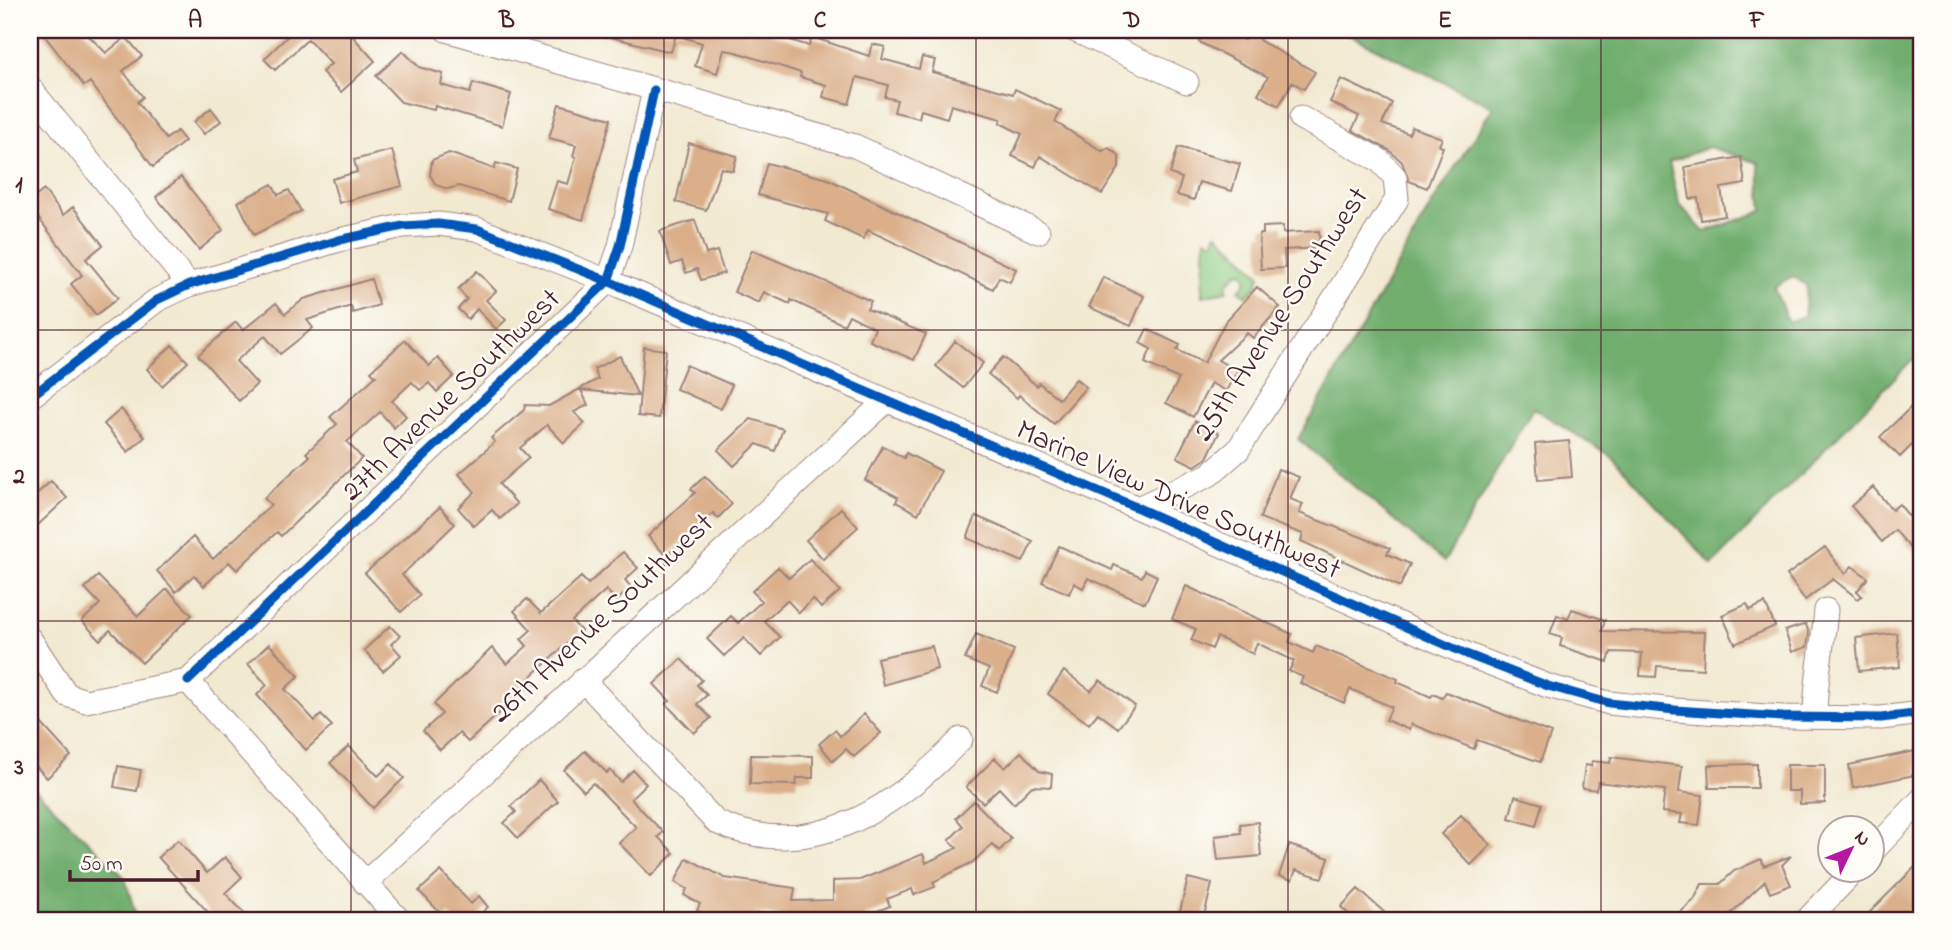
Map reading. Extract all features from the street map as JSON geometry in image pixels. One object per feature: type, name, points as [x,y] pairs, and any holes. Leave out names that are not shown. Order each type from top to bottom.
[{"type":"street","points":[[446,30],[855,146],[1038,232]]},
{"type":"street","points":[[1074,30],[1187,82]]},
{"type":"street","points":[[30,88],[189,285]]},
{"type":"street","name":"27th Avenue Southwest","points":[[188,681],[608,281],[620,246],[654,90]]},
{"type":"street","name":"25th Avenue Southwest","points":[[1138,508],[1209,475],[1237,450],[1397,199],[1395,177],[1379,160],[1301,118]]},
{"type":"street","name":"Marine View Drive Southwest","points":[[30,397],[147,307],[189,285],[338,240],[403,226],[438,224],[477,229],[608,281],[1138,508],[1471,656],[1548,686],[1609,703],[1815,717],[1881,718],[1922,713]]},
{"type":"street","name":"26th Avenue Southwest","points":[[365,883],[885,401]]},
{"type":"street","points":[[1815,717],[1815,687],[1823,655],[1826,610]]},
{"type":"street","points":[[30,639],[67,695],[86,701],[188,681],[398,920]]},
{"type":"street","points":[[583,680],[716,822],[739,833],[771,839],[802,838],[867,815],[921,777],[961,738]]},
{"type":"street","points":[[1885,838],[1922,799]]},
{"type":"street","points":[[1807,920],[1842,884]]},
{"type":"green space","points":[[1340,30],[1922,30],[1922,355],[1911,361],[1712,565],[1612,457],[1533,408],[1444,562],[1298,439],[1432,204],[1493,107]],"holes":[[[1709,147],[1758,163],[1763,211],[1704,232],[1679,204],[1669,162]],[[1793,276],[1807,286],[1804,316],[1788,322],[1774,287]]]},
{"type":"green space","points":[[1217,233],[1260,275],[1257,285],[1247,296],[1239,290],[1247,281],[1243,272],[1237,273],[1227,284],[1227,291],[1202,296],[1205,239],[1213,242]]},
{"type":"green space","points":[[30,784],[125,878],[137,920],[30,920]]},
{"type":"building","points":[[40,30],[83,30],[106,53],[126,37],[142,56],[123,71],[143,97],[137,102],[166,139],[177,131],[185,141],[153,167],[90,82],[84,86]]},
{"type":"building","points":[[294,30],[347,30],[375,61],[341,92],[322,72],[331,64],[308,39],[275,70],[264,59]]},
{"type":"building","points":[[603,30],[740,30],[751,33],[752,30],[759,30],[809,46],[812,37],[869,56],[872,44],[885,47],[882,59],[919,69],[922,57],[935,60],[932,72],[1013,94],[1015,89],[1061,111],[1055,122],[1102,151],[1108,148],[1119,155],[1119,168],[1102,194],[1040,156],[1035,167],[1012,156],[1022,134],[1000,123],[1001,119],[951,105],[947,118],[921,110],[919,118],[894,112],[897,100],[885,97],[888,85],[857,77],[849,104],[823,97],[826,85],[800,77],[801,73],[736,52],[724,50],[717,73],[695,66],[702,43],[676,35],[671,52],[602,35]]},
{"type":"building","points":[[1205,30],[1223,30],[1244,40],[1249,30],[1261,36],[1259,40],[1315,72],[1304,89],[1292,82],[1279,106],[1258,94],[1268,77],[1199,42]]},
{"type":"building","points":[[403,51],[419,67],[443,74],[441,85],[470,93],[473,83],[511,94],[502,126],[435,106],[434,110],[401,102],[376,76]]},
{"type":"building","points":[[1341,79],[1392,103],[1382,124],[1409,134],[1412,127],[1442,138],[1439,146],[1443,147],[1427,188],[1409,181],[1402,162],[1389,150],[1352,130],[1359,116],[1330,102]]},
{"type":"building","points":[[559,104],[611,119],[583,220],[548,209],[557,181],[568,184],[576,157],[573,156],[576,145],[549,138]]},
{"type":"building","points":[[211,108],[221,121],[204,134],[194,122]]},
{"type":"building","points":[[689,143],[737,156],[733,171],[721,168],[706,210],[676,202]]},
{"type":"building","points":[[1178,147],[1240,164],[1232,191],[1199,182],[1194,200],[1177,195],[1182,178],[1170,174]]},
{"type":"building","points":[[392,150],[402,186],[339,203],[332,179],[357,172],[354,160]]},
{"type":"building","points":[[449,153],[494,169],[496,163],[517,169],[509,201],[459,186],[448,189],[436,185],[430,175],[432,160]]},
{"type":"building","points":[[1741,157],[1745,184],[1721,188],[1725,216],[1701,220],[1698,198],[1690,199],[1685,167]]},
{"type":"building","points":[[767,163],[828,179],[1016,269],[1010,282],[999,277],[993,289],[868,230],[863,239],[825,221],[828,214],[758,195]]},
{"type":"building","points":[[181,177],[223,230],[199,250],[156,197]]},
{"type":"building","points":[[272,184],[278,195],[289,190],[301,211],[254,235],[238,202]]},
{"type":"building","points":[[44,190],[63,215],[73,207],[103,245],[86,259],[118,298],[96,315],[71,284],[82,275],[30,207],[30,201]]},
{"type":"building","points":[[695,220],[706,254],[717,251],[724,273],[701,280],[697,269],[686,273],[682,261],[671,265],[660,231]]},
{"type":"building","points":[[1283,226],[1283,233],[1319,231],[1320,248],[1284,250],[1285,268],[1261,269],[1259,234],[1263,234],[1263,227]]},
{"type":"building","points":[[752,250],[871,301],[867,309],[926,334],[914,360],[870,341],[875,328],[849,315],[844,325],[791,300],[790,304],[764,292],[759,303],[734,292]]},
{"type":"building","points":[[477,271],[496,291],[486,300],[506,320],[496,329],[477,309],[468,319],[458,309],[467,299],[458,289]]},
{"type":"building","points":[[1103,277],[1144,296],[1131,326],[1089,307]]},
{"type":"building","points":[[371,279],[379,305],[353,313],[351,306],[307,320],[313,328],[280,354],[265,336],[236,361],[257,384],[239,401],[198,355],[236,322],[243,330],[276,303],[285,314],[304,299]]},
{"type":"building","points":[[1257,287],[1280,307],[1253,338],[1247,333],[1218,360],[1237,371],[1226,391],[1211,383],[1193,417],[1166,403],[1179,379],[1145,363],[1151,349],[1140,343],[1147,329],[1180,345],[1177,350],[1204,363],[1225,322]]},
{"type":"building","points":[[405,340],[429,366],[438,358],[454,376],[437,392],[429,383],[420,390],[412,382],[392,401],[406,416],[394,428],[380,412],[347,442],[362,458],[281,536],[277,532],[237,570],[229,562],[204,586],[194,575],[176,592],[157,571],[193,537],[213,559],[271,505],[264,498],[310,456],[306,453],[337,424],[330,417],[376,376],[371,371]]},
{"type":"building","points":[[955,341],[983,363],[963,388],[936,366]]},
{"type":"building","points":[[172,345],[188,362],[162,386],[147,369]]},
{"type":"building","points":[[644,347],[666,350],[659,418],[638,416]]},
{"type":"building","points":[[620,356],[638,396],[581,390],[588,405],[574,412],[585,423],[564,443],[547,425],[520,448],[529,458],[499,484],[517,504],[500,519],[492,510],[474,526],[458,508],[475,492],[459,474],[495,442],[491,438],[524,410],[525,405],[549,406],[598,379],[594,369]]},
{"type":"building","points":[[1003,357],[1037,386],[1039,383],[1059,399],[1076,379],[1086,387],[1054,424],[988,374]]},
{"type":"building","points":[[686,365],[732,385],[721,409],[676,389]]},
{"type":"building","points":[[1914,404],[1922,413],[1922,435],[1900,457],[1880,437]]},
{"type":"building","points":[[121,409],[145,437],[128,452],[104,424]]},
{"type":"building","points":[[751,419],[783,429],[775,451],[757,444],[734,466],[718,450]]},
{"type":"building","points":[[1195,421],[1219,433],[1207,458],[1195,466],[1177,457]]},
{"type":"building","points":[[1569,441],[1572,477],[1538,480],[1535,444]]},
{"type":"building","points":[[883,446],[904,458],[906,453],[941,471],[918,514],[896,502],[898,497],[865,480]]},
{"type":"building","points":[[1278,469],[1299,477],[1290,499],[1303,504],[1299,513],[1390,548],[1387,554],[1410,564],[1400,587],[1301,541],[1303,534],[1260,518]]},
{"type":"building","points":[[705,476],[732,504],[718,518],[713,513],[666,556],[648,536],[695,493],[691,489]]},
{"type":"building","points":[[51,481],[67,498],[38,525],[30,515],[30,500]]},
{"type":"building","points":[[1873,487],[1892,510],[1899,504],[1912,520],[1922,511],[1922,562],[1895,530],[1882,542],[1851,506]]},
{"type":"building","points":[[440,507],[455,524],[402,575],[420,595],[401,612],[365,573]]},
{"type":"building","points":[[841,508],[858,527],[823,559],[806,540]]},
{"type":"building","points":[[976,516],[1033,541],[1023,562],[967,538]]},
{"type":"building","points":[[1059,546],[1112,570],[1114,565],[1142,577],[1145,570],[1157,576],[1145,603],[1088,578],[1083,588],[1074,583],[1069,594],[1042,582]]},
{"type":"building","points":[[1825,547],[1845,574],[1852,566],[1868,578],[1857,591],[1862,596],[1858,599],[1833,579],[1805,600],[1787,575]]},
{"type":"building","points":[[623,552],[638,568],[625,580],[631,587],[617,601],[606,590],[572,621],[581,631],[524,683],[528,687],[468,742],[459,733],[440,750],[423,731],[442,714],[434,704],[492,648],[507,664],[527,646],[521,639],[531,630],[514,611],[527,599],[541,613],[581,577],[588,584]]},
{"type":"building","points":[[810,559],[840,591],[821,608],[813,599],[799,613],[787,600],[764,621],[780,637],[761,656],[744,638],[724,656],[707,639],[731,616],[738,623],[762,601],[752,591],[778,567],[789,578]]},
{"type":"building","points":[[98,576],[138,616],[167,589],[192,615],[142,663],[110,630],[100,640],[82,621],[100,604],[85,588]]},
{"type":"building","points":[[1186,586],[1292,634],[1289,642],[1313,653],[1316,646],[1398,679],[1397,682],[1431,697],[1433,694],[1442,698],[1446,692],[1551,733],[1540,762],[1477,740],[1474,749],[1411,724],[1409,730],[1386,720],[1392,707],[1350,689],[1344,703],[1300,683],[1303,677],[1289,671],[1294,661],[1257,643],[1253,654],[1217,637],[1212,649],[1191,640],[1196,629],[1172,619]]},
{"type":"building","points":[[1765,603],[1775,626],[1735,644],[1722,615],[1747,604],[1750,610]]},
{"type":"building","points":[[1572,609],[1605,620],[1602,631],[1705,632],[1703,669],[1657,666],[1656,677],[1640,676],[1642,653],[1611,652],[1608,662],[1560,646],[1562,638],[1550,634],[1557,615],[1568,619]]},
{"type":"building","points":[[1806,624],[1809,634],[1807,647],[1792,652],[1785,631]]},
{"type":"building","points":[[390,626],[400,636],[391,644],[401,655],[383,671],[364,650]]},
{"type":"building","points":[[1897,633],[1900,667],[1859,671],[1856,638]]},
{"type":"building","points":[[976,634],[1014,650],[997,692],[982,686],[989,669],[965,659]]},
{"type":"building","points":[[269,644],[299,676],[285,689],[315,721],[321,715],[332,726],[306,750],[257,695],[267,685],[248,664]]},
{"type":"building","points":[[932,646],[937,669],[883,685],[877,658]]},
{"type":"building","points":[[681,659],[702,680],[697,685],[707,695],[697,704],[711,718],[694,733],[666,704],[670,701],[654,684]]},
{"type":"building","points":[[1064,671],[1091,691],[1100,680],[1135,706],[1118,728],[1098,713],[1089,724],[1048,694]]},
{"type":"building","points":[[30,711],[71,756],[47,778],[30,760]]},
{"type":"building","points":[[864,714],[881,733],[854,757],[846,749],[833,761],[819,744],[835,730],[840,736]]},
{"type":"building","points":[[349,746],[378,776],[391,764],[404,778],[373,808],[330,763]]},
{"type":"building","points":[[585,751],[607,773],[610,770],[621,782],[633,770],[646,784],[631,799],[663,832],[658,837],[674,853],[651,876],[619,843],[636,827],[593,783],[584,791],[564,770]]},
{"type":"building","points":[[1915,751],[1919,774],[1853,788],[1849,765]]},
{"type":"building","points":[[1021,752],[1039,771],[1052,774],[1051,787],[1032,786],[1014,804],[999,788],[983,803],[966,787],[995,758],[1005,768]]},
{"type":"building","points":[[751,755],[813,756],[813,778],[797,778],[796,785],[750,784]]},
{"type":"building","points":[[1611,757],[1682,766],[1679,792],[1703,795],[1699,825],[1680,823],[1682,814],[1662,812],[1665,790],[1598,782],[1596,790],[1582,788],[1585,765],[1591,766],[1592,761],[1610,763]]},
{"type":"building","points":[[1757,764],[1757,788],[1709,788],[1708,765]]},
{"type":"building","points":[[1787,765],[1825,765],[1825,803],[1800,804],[1800,791],[1787,791]]},
{"type":"building","points":[[118,766],[141,770],[137,791],[114,787]]},
{"type":"building","points":[[539,780],[558,801],[518,838],[504,823],[516,812],[511,806]]},
{"type":"building","points":[[1515,796],[1542,804],[1536,826],[1509,818]]},
{"type":"building","points":[[974,801],[1011,839],[999,851],[992,844],[973,862],[933,882],[935,887],[914,895],[912,889],[887,899],[890,906],[865,916],[865,920],[805,920],[757,913],[756,920],[711,918],[697,910],[700,904],[684,895],[687,889],[675,882],[687,858],[725,878],[795,888],[793,901],[833,900],[833,881],[860,880],[923,854],[926,863],[957,848],[949,840],[963,826],[956,818]]},
{"type":"building","points":[[1461,815],[1491,845],[1471,865],[1441,834]]},
{"type":"building","points":[[1258,822],[1261,856],[1218,860],[1215,836],[1241,833],[1240,824]]},
{"type":"building","points":[[178,840],[207,873],[225,857],[242,877],[225,893],[251,920],[215,920],[158,857]]},
{"type":"building","points":[[1289,845],[1329,858],[1322,878],[1296,870],[1292,880],[1279,876]]},
{"type":"building","points":[[1791,856],[1782,865],[1791,885],[1770,893],[1765,881],[1724,920],[1672,920],[1694,900],[1702,884],[1720,884],[1734,871],[1761,859],[1764,866]]},
{"type":"building","points":[[1922,860],[1922,899],[1898,920],[1862,920]]},
{"type":"building","points":[[441,871],[471,904],[479,896],[488,907],[474,920],[455,920],[449,914],[445,918],[419,891]]},
{"type":"building","points":[[1188,878],[1212,884],[1203,920],[1178,920]]},
{"type":"building","points":[[1358,889],[1393,920],[1355,920],[1341,907]]},
{"type":"cycle path","points":[[188,681],[608,281],[620,246],[654,90]]},
{"type":"cycle path","points":[[30,397],[157,300],[189,285],[339,240],[403,226],[438,224],[477,229],[608,281],[1138,508],[1471,656],[1548,686],[1609,703],[1675,710],[1783,717],[1881,718],[1922,713]]}]
